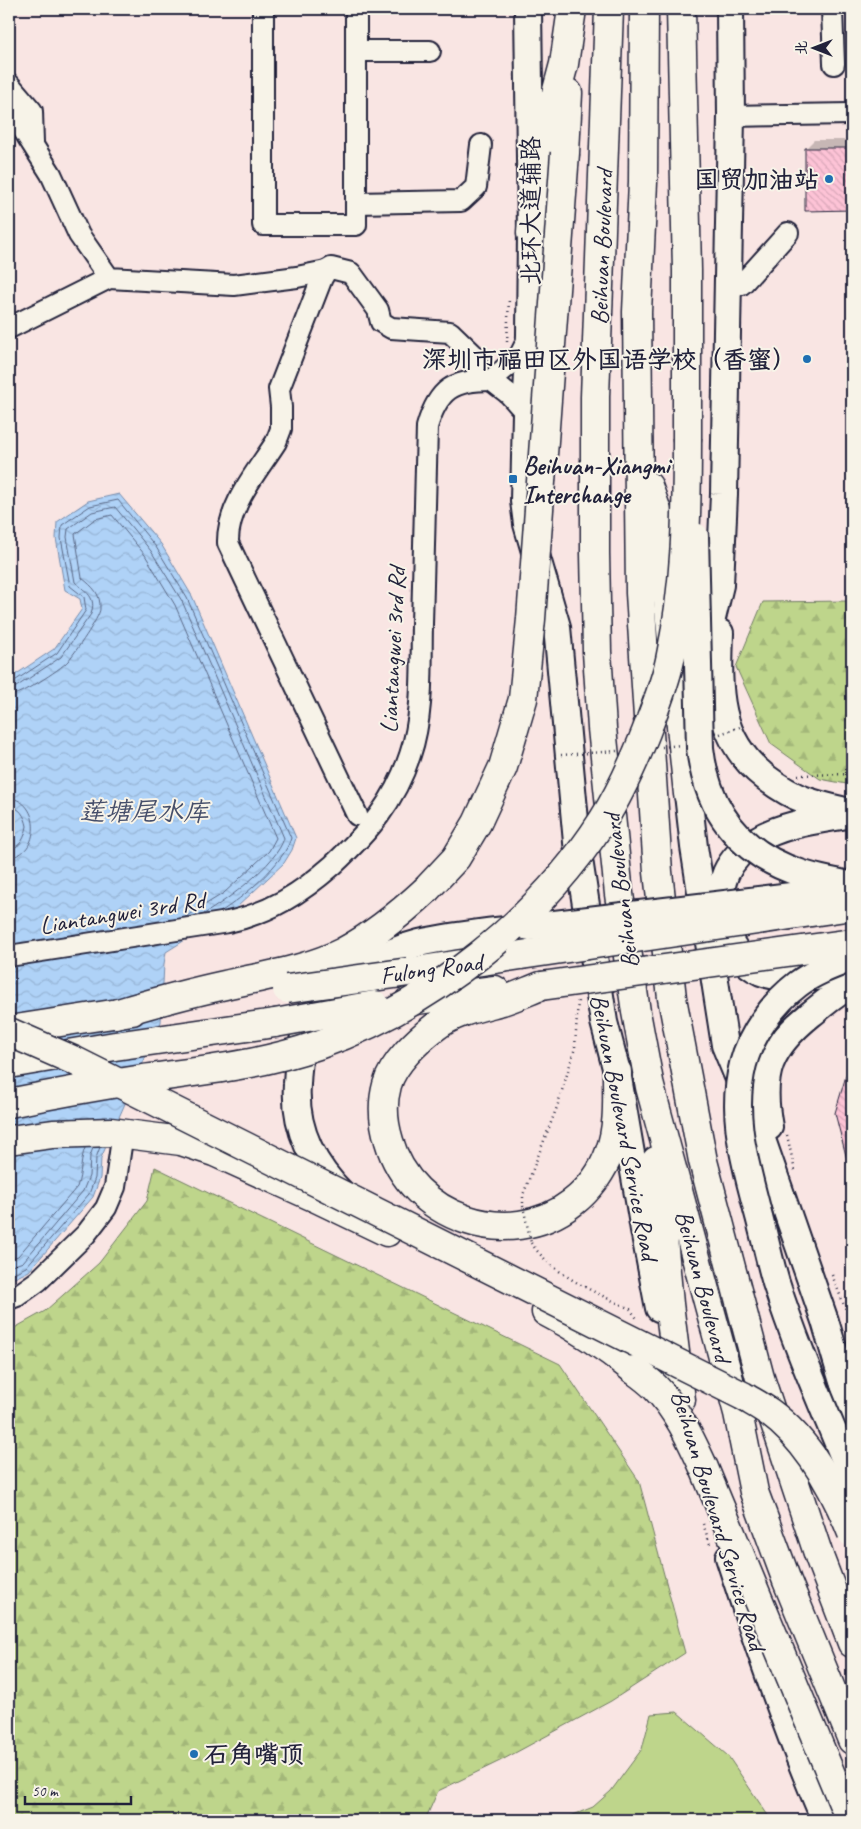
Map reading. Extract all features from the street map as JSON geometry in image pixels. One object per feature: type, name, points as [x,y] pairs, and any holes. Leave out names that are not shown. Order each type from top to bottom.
[{"type":"highway","points":[[531,233],[536,169],[564,64],[573,9]]},
{"type":"highway","points":[[233,990],[342,952],[380,929],[403,911],[456,858],[477,823],[503,767],[523,699],[531,619],[565,153],[573,9]]},
{"type":"highway","name":"Beihuan Boulevard","points":[[609,9],[595,397],[595,553],[597,652],[602,728],[619,894],[636,1012],[650,1087],[733,1394],[754,1492],[787,1581],[852,1740]]},
{"type":"highway","name":"Beihuan Boulevard","points":[[644,9],[642,182],[637,312],[640,593],[658,872],[672,998],[703,1161],[760,1378],[820,1559],[852,1643]]},
{"type":"highway","points":[[9,1102],[83,1088],[246,1065],[318,1045],[368,1025],[430,991],[485,951],[534,906],[570,867],[604,818],[632,766],[656,706],[669,663],[679,614],[687,519],[687,270],[681,9]]},
{"type":"highway","points":[[638,453],[657,511],[688,794]]},
{"type":"highway","name":"Fulong Road","points":[[9,1031],[115,1014],[233,990],[287,989],[852,906]]},
{"type":"highway","name":"Fulong Road","points":[[9,1064],[275,1023],[375,1005],[480,991],[541,986],[852,943]]},
{"type":"highway","points":[[541,986],[474,1008],[437,1026],[416,1044],[399,1063],[388,1083],[383,1109],[386,1130],[392,1152],[406,1176],[424,1197],[463,1219],[483,1224],[511,1225],[539,1221],[559,1213],[578,1199],[596,1179],[610,1152],[616,1124],[617,1072]]},
{"type":"highway","points":[[9,1031],[74,1061],[743,1396],[769,1412],[783,1424],[816,1461],[830,1484],[852,1532]]},
{"type":"highway","points":[[650,1087],[669,1304],[680,1400]]},
{"type":"highway","points":[[9,1140],[53,1134],[111,1132],[181,1141],[214,1152],[377,1227],[577,1328],[601,1343],[656,1387],[690,1437],[701,1460],[841,1818]]},
{"type":"main road","name":"北环大道辅路","points":[[526,413],[530,335],[531,233],[528,9]]},
{"type":"main road","points":[[730,9],[731,116],[719,696],[726,722],[738,749],[750,765],[784,790],[804,800],[852,814]]},
{"type":"main road","name":"Beihuan Boulevard Service Road","points":[[526,413],[524,501],[527,524],[556,627],[578,853],[604,1022],[617,1072],[644,1230],[667,1346],[680,1400],[757,1645],[807,1778],[841,1818]]},
{"type":"main road","points":[[687,438],[695,540],[700,748],[706,782],[722,816],[736,835],[753,849],[766,858],[800,873],[852,887]]},
{"type":"main road","points":[[720,585],[692,698],[688,737],[688,794],[694,847],[725,1045],[751,1108],[825,1321],[852,1412]]},
{"type":"main road","points":[[852,814],[795,825],[772,832],[756,840],[743,850],[726,873],[722,889],[721,906],[728,937],[736,952],[748,964],[762,972],[784,977],[852,972]]},
{"type":"main road","points":[[377,1227],[330,1183],[313,1158],[298,1117],[296,1094],[302,1044],[315,1013],[335,988],[371,962],[418,943],[445,938],[852,887]]},
{"type":"main road","points":[[852,958],[830,966],[799,983],[766,1016],[752,1041],[743,1064],[737,1102],[744,1158],[776,1283],[852,1477]]},
{"type":"main road","points":[[783,1202],[764,1102],[769,1064],[777,1048],[793,1029],[840,990],[852,985]]},
{"type":"street","points":[[263,9],[263,225],[356,224],[356,9]]},
{"type":"street","points":[[832,9],[834,64]]},
{"type":"street","points":[[356,50],[430,51]]},
{"type":"street","points":[[9,84],[32,110],[33,145]]},
{"type":"street","points":[[9,114],[18,120],[51,174],[79,235],[109,278]]},
{"type":"street","points":[[731,116],[852,114]]},
{"type":"street","points":[[356,203],[461,201],[476,187],[481,145]]},
{"type":"street","points":[[727,286],[742,284],[788,233]]},
{"type":"street","points":[[9,328],[109,278],[234,285],[297,277],[331,268],[352,273],[378,310],[381,322],[391,328],[450,332],[476,357],[485,380],[509,394],[526,413]]},
{"type":"street","points":[[326,270],[279,389],[282,407],[281,429],[276,442],[232,514],[228,531],[228,543],[357,815]]},
{"type":"street","points":[[485,380],[519,357],[530,335]]},
{"type":"street","name":"Liantangwei 3rd Rd","points":[[9,956],[228,922],[260,913],[310,885],[367,832],[380,816],[400,779],[410,755],[420,706],[427,427],[431,413],[438,400],[449,388],[461,382],[485,380]]},
{"type":"street","points":[[9,1299],[38,1282],[86,1234],[106,1208],[115,1187],[121,1146]]},
{"type":"street","points":[[825,1321],[852,1379]]},
{"type":"path","points":[[796,775],[852,774]]},
{"type":"path","points":[[557,1107],[523,1195],[523,1206],[531,1243],[539,1254],[556,1270],[600,1294]]},
{"type":"path","points":[[786,1133],[797,1176]]},
{"type":"path","points":[[832,1274],[852,1325]]},
{"type":"path","points":[[643,1820],[660,1818],[682,1820]]},
{"type":"green space","points":[[850,601],[852,605],[852,785],[820,779],[771,744],[736,667],[763,602]]},
{"type":"green space","points":[[155,1167],[560,1364],[639,1481],[685,1653],[611,1701],[502,1760],[438,1791],[425,1820],[9,1820],[9,1331],[45,1311],[99,1263],[147,1201]]},
{"type":"green space","points":[[677,1712],[728,1756],[771,1820],[561,1820],[593,1807],[611,1791],[642,1749],[651,1714]]},
{"type":"water","name":"莲塘尾水库","points":[[119,494],[161,544],[192,596],[296,838],[292,850],[284,863],[236,908],[166,952],[161,1022],[101,1158],[100,1178],[93,1197],[29,1271],[15,1278],[9,1278],[9,843],[16,827],[11,817],[9,817],[9,679],[54,649],[82,609],[80,599],[65,590],[56,538],[57,522],[88,501]]},
{"type":"building","name":"国贸加油站","points":[[805,148],[852,148],[852,210],[805,211]]},
{"type":"building","points":[[848,1069],[852,1070],[852,1179],[835,1113]]},
{"type":"place","name":"国贸加油站","points":[[829,179]]},
{"type":"place","name":"深圳市福田区外国语学校（香蜜）","points":[[807,359]]},
{"type":"place","name":"Beihuan-Xiangmi Interchange","points":[[513,479]]},
{"type":"place","name":"石角嘴顶","points":[[194,1754]]}]
